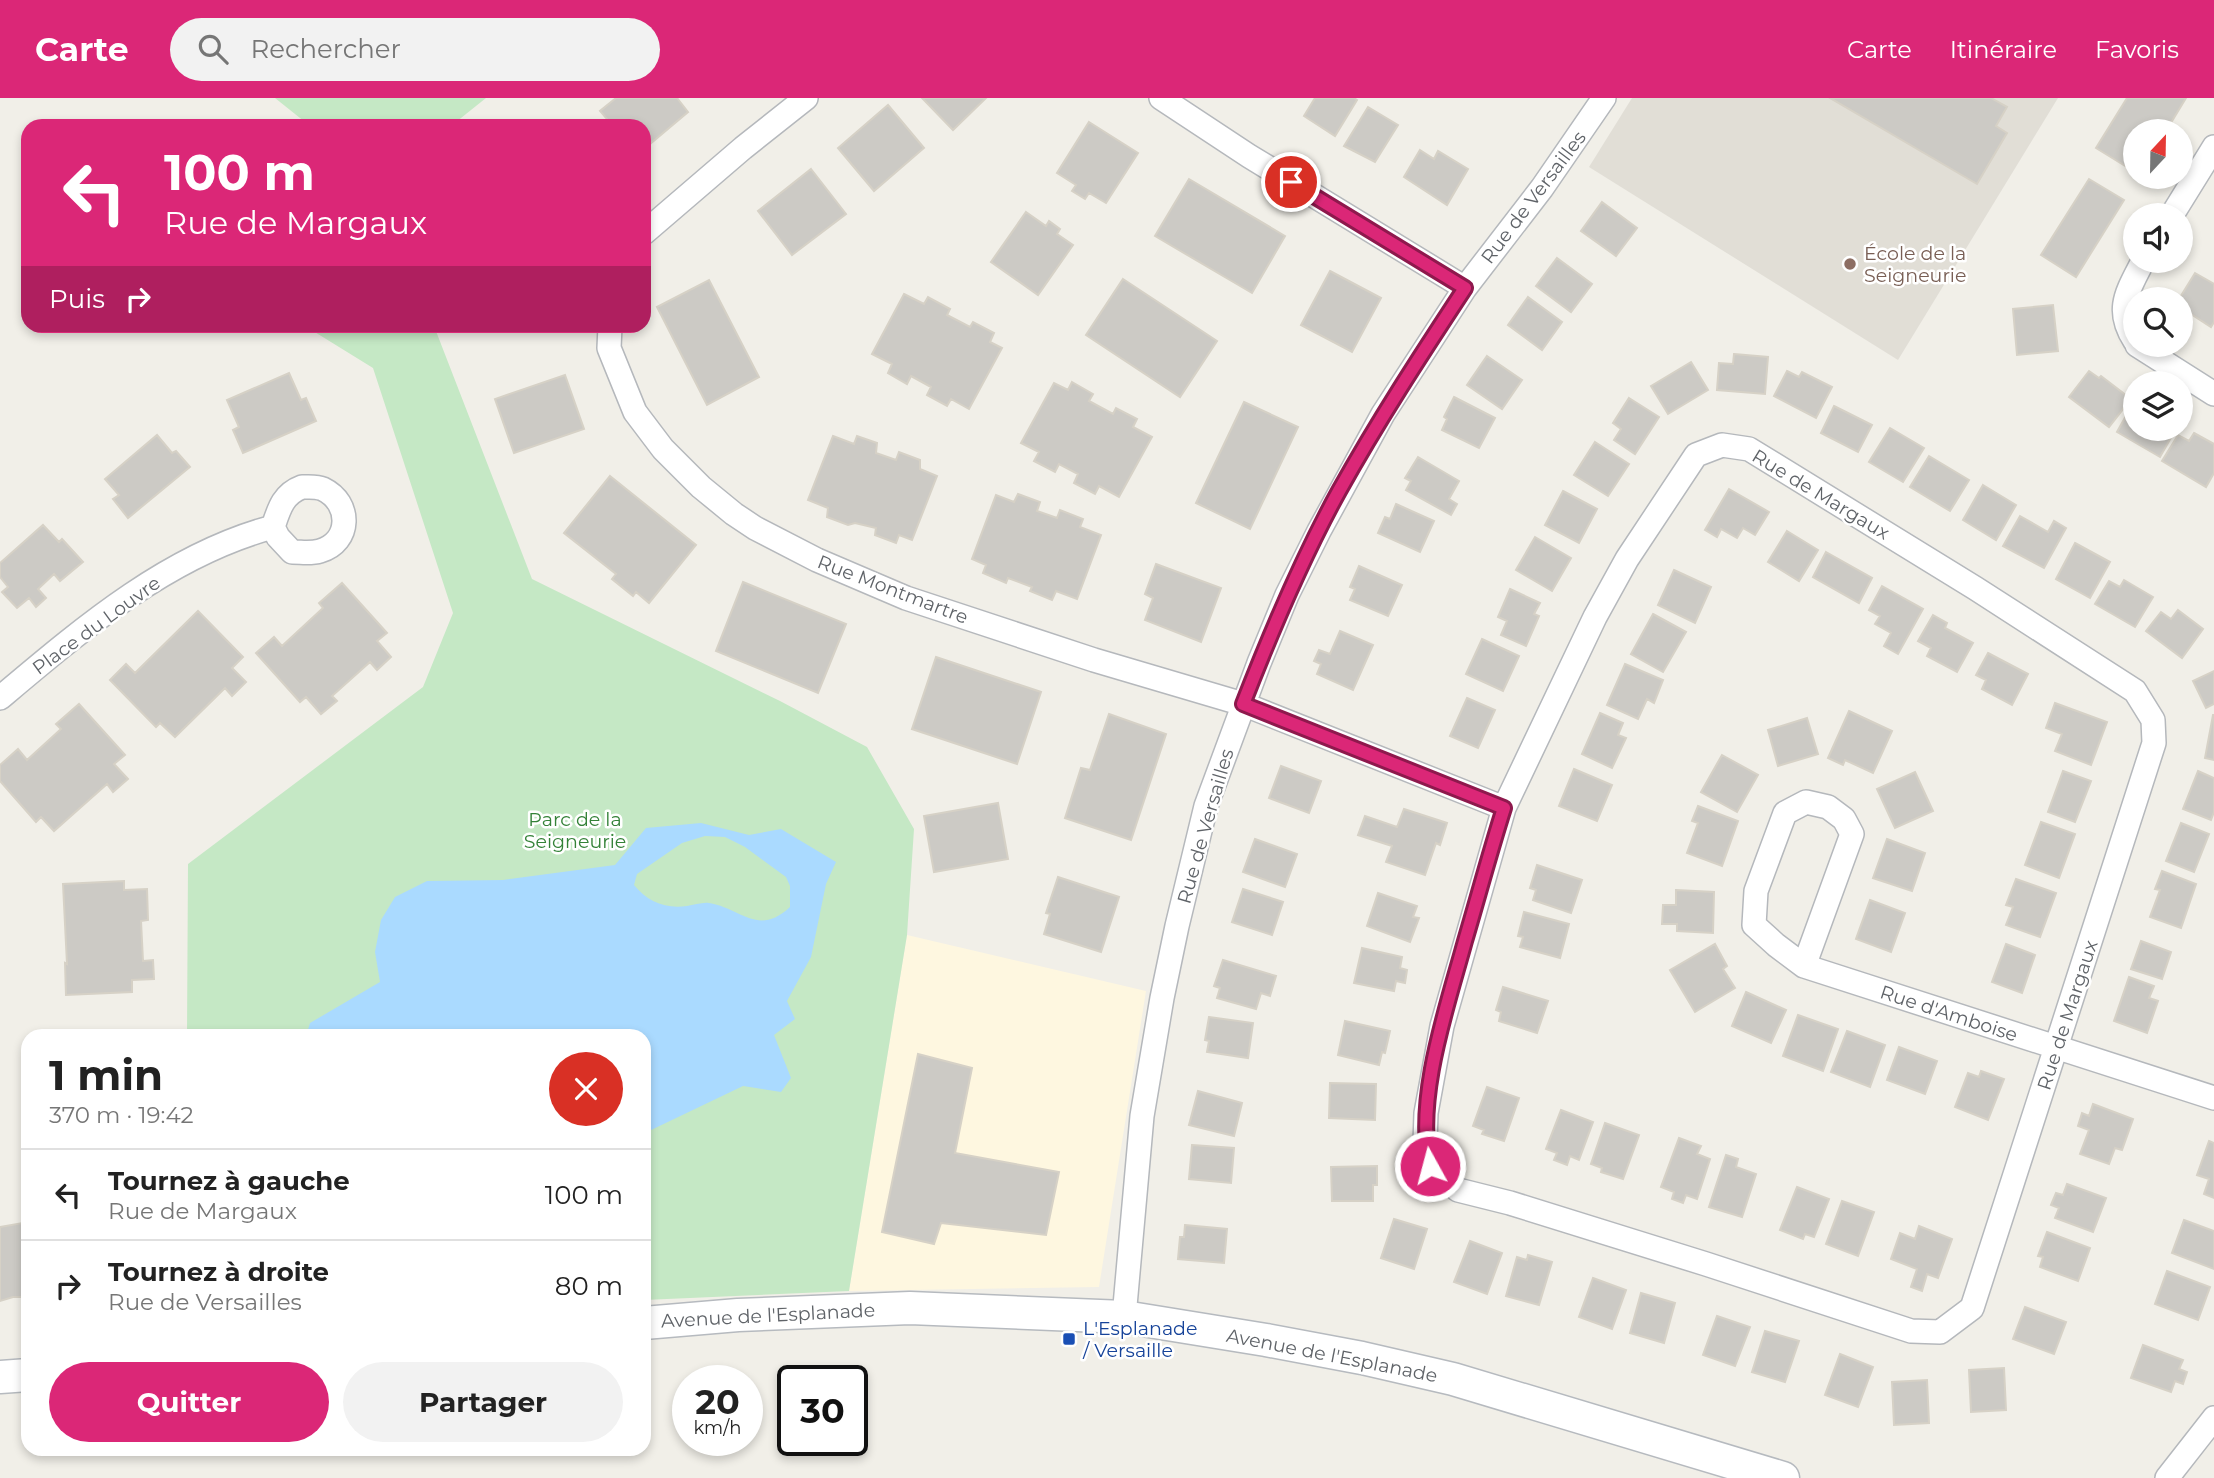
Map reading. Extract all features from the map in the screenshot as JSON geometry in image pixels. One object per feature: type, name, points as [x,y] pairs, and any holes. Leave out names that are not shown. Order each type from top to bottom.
[{"type":"street","points":[[651,227],[806,98]]},
{"type":"street","points":[[1161,98],[1261,163],[1465,288]]},
{"type":"street","name":"Rue de Versailles","points":[[1124,1317],[1142,1116],[1162,998],[1206,806],[1243,704],[1287,595],[1338,493],[1403,382],[1465,288],[1542,188],[1604,98]]},
{"type":"street","points":[[2179,203],[2214,147]]},
{"type":"street","name":"Rue Montmartre","points":[[610,333],[609,348],[635,412],[663,449],[711,496],[744,521],[817,560],[906,598],[1094,660],[1243,704]]},
{"type":"street","points":[[2157,357],[2214,394]]},
{"type":"street","name":"Rue de Margaux","points":[[1722,444],[1749,449],[2135,691],[2153,720],[2154,743],[2056,1048],[1972,1308],[1940,1332],[1911,1331],[1706,1264],[1510,1203],[1458,1190],[1430,1166],[1425,1143],[1426,1113],[1442,1026],[1504,808],[1620,570],[1696,455],[1722,444]]},
{"type":"street","name":"Place du Louvre","points":[[0,698],[141,586],[241,535],[273,527]]},
{"type":"street","points":[[1243,704],[1504,808]]},
{"type":"street","name":"Rue d'Amboise","points":[[1804,966],[1852,834],[1844,819],[1828,807],[1806,802],[1785,813],[1756,891],[1754,925],[1804,966],[2214,1098]]},
{"type":"street","name":"Avenue de l'Esplanade","points":[[651,1322],[738,1315],[910,1308],[1124,1317],[1362,1358],[1452,1379],[1783,1478]]},
{"type":"street","points":[[0,1377],[21,1376]]},
{"type":"street","points":[[2167,1478],[2214,1418]]},
{"type":"street","name":"Avenue de l'Esplanade","points":[[1715,1459],[1764,1478]]},
{"type":"shaded area","name":"École de la Seigneurie","points":[[1632,98],[2058,98],[1898,360],[1589,167]]},
{"type":"shaded area","points":[[907,935],[1146,991],[1099,1287],[849,1291]]},
{"type":"green space","points":[[275,98],[486,98],[460,119],[301,119]]},
{"type":"green space","name":"Parc de la Seigneurie","points":[[316,333],[437,333],[532,579],[780,701],[867,747],[914,829],[907,935],[849,1291],[651,1300],[651,1029],[187,1029],[188,864],[423,687],[453,613],[373,368]]},
{"type":"water","points":[[701,823],[749,835],[781,829],[836,862],[826,884],[811,957],[787,1001],[795,1019],[774,1035],[791,1078],[781,1092],[743,1086],[651,1130],[651,1029],[308,1029],[310,1023],[380,982],[375,952],[381,920],[395,897],[427,881],[503,880],[615,865],[646,828]],"holes":[[[705,836],[725,837],[745,847],[786,877],[790,886],[790,907],[779,916],[759,920],[709,903],[679,907],[664,905],[651,900],[634,885],[637,874],[682,843]]]},
{"type":"building","points":[[616,98],[677,98],[688,112],[651,143],[651,119],[607,119],[600,111]]},
{"type":"building","points":[[922,98],[986,98],[953,130]]},
{"type":"building","points":[[1315,98],[1357,100],[1335,136],[1304,116]]},
{"type":"building","points":[[1830,98],[1991,98],[2007,107],[1996,126],[2007,133],[1977,184]]},
{"type":"building","points":[[2127,98],[2186,98],[2173,119],[2123,119],[2123,165],[2096,148]]},
{"type":"building","points":[[888,105],[924,148],[874,191],[838,148]]},
{"type":"building","points":[[1368,107],[1398,125],[1375,162],[1344,146]]},
{"type":"building","points":[[1089,122],[1138,153],[1106,203],[1089,193],[1085,199],[1072,191],[1076,185],[1057,173]]},
{"type":"building","points":[[1420,150],[1434,159],[1438,151],[1468,169],[1447,205],[1404,177]]},
{"type":"building","points":[[811,169],[846,214],[792,255],[758,211]]},
{"type":"building","points":[[1189,179],[1285,236],[1252,293],[1155,236]]},
{"type":"building","points":[[2089,179],[2124,200],[2076,277],[2041,255]]},
{"type":"building","points":[[1602,202],[1637,228],[1616,256],[1581,231]]},
{"type":"building","points":[[1026,212],[1046,226],[1049,221],[1060,229],[1057,234],[1073,245],[1038,295],[991,262]]},
{"type":"building","points":[[1557,258],[1592,284],[1571,312],[1536,286]]},
{"type":"building","points":[[1330,271],[1381,298],[1352,352],[1301,325]]},
{"type":"building","points":[[2195,273],[2214,284],[2214,322],[2211,327],[2193,315],[2193,287],[2186,287]]},
{"type":"building","points":[[1123,279],[1217,341],[1180,397],[1086,335]]},
{"type":"building","points":[[709,280],[759,377],[707,405],[657,307]]},
{"type":"building","points":[[904,294],[924,304],[928,297],[950,309],[947,315],[970,327],[973,322],[994,333],[990,342],[1002,348],[969,409],[951,399],[947,406],[927,395],[931,387],[911,376],[907,384],[888,373],[892,364],[872,354]]},
{"type":"building","points":[[1528,297],[1562,322],[1542,350],[1508,325]]},
{"type":"building","points":[[2053,305],[2058,351],[2017,355],[2013,309]]},
{"type":"building","points":[[1734,354],[1768,357],[1765,394],[1717,390],[1719,363],[1733,364]]},
{"type":"building","points":[[1487,356],[1522,380],[1502,409],[1467,385]]},
{"type":"building","points":[[1691,362],[1708,390],[1668,414],[1651,386]]},
{"type":"building","points":[[1787,371],[1799,377],[1802,372],[1832,387],[1816,418],[1774,396]]},
{"type":"building","points":[[2089,371],[2099,378],[2101,376],[2123,393],[2123,409],[2109,427],[2069,397]]},
{"type":"building","points":[[289,373],[301,400],[306,398],[316,421],[243,453],[233,430],[239,427],[227,400]]},
{"type":"building","points":[[565,375],[584,429],[514,453],[495,399]]},
{"type":"building","points":[[1072,382],[1093,394],[1089,401],[1113,414],[1116,408],[1137,419],[1133,427],[1152,437],[1119,497],[1099,486],[1095,494],[1074,483],[1078,474],[1059,464],[1055,472],[1034,461],[1039,452],[1021,443],[1054,383],[1068,390]]},
{"type":"building","points":[[1454,397],[1495,418],[1479,448],[1442,430],[1447,419],[1444,417]]},
{"type":"building","points":[[1629,398],[1659,417],[1635,454],[1614,440],[1621,429],[1613,423]]},
{"type":"building","points":[[1244,402],[1298,427],[1250,529],[1196,503]]},
{"type":"building","points":[[1834,406],[1872,425],[1858,452],[1821,433]]},
{"type":"building","points":[[2123,421],[2123,435],[2117,432]]},
{"type":"building","points":[[1890,428],[1924,448],[1903,482],[1869,462]]},
{"type":"building","points":[[157,435],[172,453],[176,451],[190,467],[128,518],[113,499],[119,495],[105,479]]},
{"type":"building","points":[[2193,435],[2214,444],[2214,473],[2206,487],[2162,461],[2174,441],[2193,441]]},
{"type":"building","points":[[833,436],[854,444],[857,436],[877,443],[876,453],[896,460],[899,452],[920,460],[920,469],[937,476],[912,540],[899,535],[896,543],[875,535],[876,528],[855,523],[848,525],[827,517],[828,508],[808,500]]},
{"type":"building","points":[[2132,441],[2169,441],[2160,457]]},
{"type":"building","points":[[1595,442],[1629,464],[1608,496],[1574,475]]},
{"type":"building","points":[[1929,456],[1969,480],[1950,511],[1910,487]]},
{"type":"building","points":[[1418,457],[1459,481],[1449,499],[1457,504],[1451,515],[1406,490],[1411,481],[1405,478]]},
{"type":"building","points":[[610,476],[696,545],[649,603],[636,592],[633,596],[612,579],[616,574],[564,533]]},
{"type":"building","points":[[1983,485],[2016,505],[1996,540],[1963,520]]},
{"type":"building","points":[[1729,489],[1769,512],[1755,535],[1743,528],[1737,538],[1721,529],[1717,537],[1705,530]]},
{"type":"building","points":[[1563,491],[1597,509],[1579,543],[1545,525]]},
{"type":"building","points":[[1018,494],[1040,502],[1037,511],[1057,518],[1060,510],[1083,519],[1080,527],[1101,535],[1077,599],[1056,591],[1052,600],[1030,591],[1032,587],[1008,578],[1006,583],[983,573],[986,565],[972,559],[996,495],[1014,502]]},
{"type":"building","points":[[1396,504],[1434,521],[1420,552],[1378,533],[1385,517],[1390,519]]},
{"type":"building","points":[[2020,516],[2048,532],[2054,521],[2066,528],[2044,568],[2003,546]]},
{"type":"building","points":[[43,525],[59,542],[62,539],[83,562],[60,581],[54,574],[38,589],[46,598],[36,607],[29,598],[17,608],[2,592],[8,587],[0,577],[0,563]]},
{"type":"building","points":[[1787,531],[1818,550],[1799,581],[1768,562]]},
{"type":"building","points":[[1535,537],[1571,558],[1552,591],[1516,570]]},
{"type":"building","points":[[2075,543],[2110,562],[2090,598],[2056,579]]},
{"type":"building","points":[[1826,552],[1872,578],[1859,603],[1813,577]]},
{"type":"building","points":[[1156,564],[1221,588],[1201,642],[1145,620],[1153,598],[1145,594]]},
{"type":"building","points":[[1359,566],[1402,585],[1388,616],[1350,600],[1355,589],[1350,587]]},
{"type":"building","points":[[1674,570],[1711,587],[1695,623],[1658,605]]},
{"type":"building","points":[[2124,580],[2153,597],[2135,627],[2095,604],[2109,581],[2120,587]]},
{"type":"building","points":[[743,582],[846,624],[818,693],[716,651]]},
{"type":"building","points":[[342,583],[387,633],[377,641],[391,657],[377,670],[370,662],[332,696],[337,701],[321,714],[306,697],[300,702],[256,653],[274,637],[282,646],[323,608],[319,603]]},
{"type":"building","points":[[1882,586],[1923,609],[1898,654],[1884,646],[1891,633],[1875,624],[1880,616],[1869,610]]},
{"type":"building","points":[[1510,589],[1540,603],[1534,614],[1539,616],[1526,646],[1501,635],[1507,621],[1498,617]]},
{"type":"building","points":[[2178,610],[2203,629],[2182,658],[2146,631],[2161,612],[2171,619]]},
{"type":"building","points":[[198,611],[243,657],[232,668],[246,682],[232,696],[225,688],[175,737],[160,723],[156,727],[110,680],[126,664],[135,673]]},
{"type":"building","points":[[1653,614],[1686,632],[1663,672],[1631,654]]},
{"type":"building","points":[[1933,615],[1947,623],[1945,628],[1973,643],[1957,672],[1927,656],[1931,648],[1918,641]]},
{"type":"building","points":[[1340,631],[1373,645],[1353,690],[1317,674],[1321,664],[1314,661],[1319,650],[1330,654]]},
{"type":"building","points":[[1482,639],[1519,656],[1503,691],[1466,674]]},
{"type":"building","points":[[1988,653],[2028,674],[2012,705],[1982,689],[1986,680],[1976,675]]},
{"type":"building","points":[[936,657],[1041,692],[1017,764],[912,729]]},
{"type":"building","points":[[1625,664],[1663,680],[1654,703],[1647,699],[1638,719],[1607,705]]},
{"type":"building","points":[[2214,671],[2214,704],[2206,708],[2193,681]]},
{"type":"building","points":[[1467,698],[1495,710],[1478,748],[1450,736]]},
{"type":"building","points":[[2055,703],[2107,722],[2091,765],[2055,751],[2062,734],[2046,728]]},
{"type":"building","points":[[79,704],[125,755],[114,764],[128,779],[113,792],[107,784],[54,831],[41,817],[36,822],[0,781],[0,765],[18,749],[27,760],[61,729],[56,724]]},
{"type":"building","points":[[1849,711],[1892,731],[1873,773],[1845,760],[1843,765],[1828,758]]},
{"type":"building","points":[[1600,713],[1623,723],[1618,735],[1626,738],[1612,768],[1582,754]]},
{"type":"building","points":[[1109,714],[1166,734],[1131,840],[1065,818],[1081,768],[1090,770]]},
{"type":"building","points":[[2214,715],[2214,760],[2205,758]]},
{"type":"building","points":[[1807,718],[1818,754],[1778,766],[1768,730]]},
{"type":"building","points":[[1722,755],[1758,775],[1737,812],[1701,792]]},
{"type":"building","points":[[1281,766],[1321,781],[1309,813],[1269,798]]},
{"type":"building","points":[[1574,769],[1612,785],[1597,821],[1559,806]]},
{"type":"building","points":[[2063,771],[2091,781],[2075,822],[2048,812]]},
{"type":"building","points":[[2198,771],[2214,778],[2214,812],[2211,820],[2183,809]]},
{"type":"building","points":[[1915,772],[1933,811],[1895,828],[1877,789]]},
{"type":"building","points":[[998,803],[1008,859],[934,872],[924,816]]},
{"type":"building","points":[[1698,806],[1738,821],[1722,866],[1687,853],[1698,823],[1692,821]]},
{"type":"building","points":[[1404,809],[1447,823],[1440,845],[1436,843],[1425,875],[1386,862],[1392,846],[1358,835],[1365,816],[1397,827]]},
{"type":"building","points":[[2041,822],[2075,834],[2059,878],[2025,865]]},
{"type":"building","points":[[2181,823],[2209,834],[2194,872],[2166,861]]},
{"type":"building","points":[[1255,839],[1297,854],[1285,887],[1243,872]]},
{"type":"building","points":[[1887,839],[1925,853],[1912,891],[1873,878]]},
{"type":"building","points":[[1537,865],[1582,880],[1571,913],[1533,900],[1536,890],[1530,888]]},
{"type":"building","points":[[2162,871],[2196,884],[2181,928],[2150,917],[2160,890],[2155,889]]},
{"type":"building","points":[[1058,877],[1119,897],[1101,952],[1044,934],[1050,914],[1046,913]]},
{"type":"building","points":[[2016,879],[2056,893],[2040,937],[2006,925],[2013,907],[2006,905]]},
{"type":"building","points":[[124,881],[124,890],[147,889],[148,920],[141,921],[143,961],[153,960],[154,979],[132,980],[132,992],[66,995],[63,884]]},
{"type":"building","points":[[1243,889],[1283,902],[1272,935],[1232,922]]},
{"type":"building","points":[[1676,890],[1714,892],[1713,933],[1677,931],[1677,924],[1662,924],[1663,905],[1676,905]]},
{"type":"building","points":[[1378,893],[1417,906],[1413,917],[1419,918],[1410,942],[1367,926]]},
{"type":"building","points":[[1870,900],[1905,913],[1891,952],[1856,939]]},
{"type":"building","points":[[1524,912],[1569,924],[1560,958],[1520,947],[1523,937],[1518,936]]},
{"type":"building","points":[[2141,941],[2171,952],[2162,979],[2131,969]]},
{"type":"building","points":[[1715,944],[1727,966],[1723,969],[1735,988],[1695,1012],[1670,970]]},
{"type":"building","points":[[2006,944],[2035,955],[2022,993],[1992,982]]},
{"type":"building","points":[[1362,948],[1402,957],[1400,968],[1407,970],[1405,983],[1396,981],[1394,991],[1354,983]]},
{"type":"building","points":[[1223,960],[1276,976],[1270,996],[1261,993],[1256,1009],[1217,998],[1220,988],[1214,986]]},
{"type":"building","points":[[2129,977],[2154,986],[2149,998],[2158,1001],[2147,1033],[2114,1021]]},
{"type":"building","points":[[1503,987],[1548,1001],[1537,1033],[1499,1021],[1501,1012],[1496,1010]]},
{"type":"building","points":[[1746,992],[1786,1010],[1771,1043],[1732,1026]]},
{"type":"building","points":[[1798,1015],[1838,1029],[1823,1071],[1783,1056]]},
{"type":"building","points":[[1209,1017],[1253,1023],[1248,1058],[1207,1052],[1209,1041],[1205,1040]]},
{"type":"building","points":[[1345,1021],[1390,1031],[1379,1065],[1338,1055]]},
{"type":"building","points":[[1847,1031],[1885,1045],[1870,1087],[1831,1072]]},
{"type":"building","points":[[1899,1047],[1937,1061],[1925,1094],[1887,1080]]},
{"type":"building","points":[[918,1054],[972,1068],[955,1153],[1059,1172],[1046,1235],[941,1223],[934,1244],[882,1232]]},
{"type":"building","points":[[1981,1071],[2004,1079],[1988,1120],[1955,1107],[1968,1073],[1979,1077]]},
{"type":"building","points":[[1330,1083],[1376,1084],[1375,1120],[1329,1118]]},
{"type":"building","points":[[1487,1087],[1519,1098],[1504,1141],[1482,1134],[1484,1130],[1473,1126]]},
{"type":"building","points":[[1198,1091],[1242,1103],[1234,1136],[1189,1125]]},
{"type":"building","points":[[2093,1104],[2133,1119],[2122,1150],[2115,1148],[2109,1164],[2080,1154],[2089,1130],[2078,1126],[2082,1113],[2089,1116]]},
{"type":"building","points":[[1561,1110],[1593,1122],[1579,1160],[1570,1156],[1567,1165],[1554,1160],[1557,1153],[1546,1149]]},
{"type":"building","points":[[1605,1123],[1639,1135],[1623,1179],[1601,1172],[1602,1168],[1591,1164]]},
{"type":"building","points":[[1679,1138],[1701,1146],[1697,1154],[1710,1159],[1697,1199],[1686,1195],[1683,1203],[1672,1199],[1674,1192],[1661,1187]]},
{"type":"building","points":[[2209,1141],[2214,1143],[2214,1198],[2204,1194],[2209,1179],[2197,1175]]},
{"type":"building","points":[[1192,1145],[1234,1148],[1231,1183],[1189,1179]]},
{"type":"building","points":[[1726,1155],[1738,1159],[1736,1167],[1756,1174],[1742,1217],[1709,1207]]},
{"type":"building","points":[[1377,1166],[1377,1185],[1373,1185],[1373,1201],[1332,1201],[1331,1167]]},
{"type":"building","points":[[2067,1184],[2106,1198],[2093,1232],[2055,1218],[2059,1208],[2051,1205],[2056,1193],[2063,1195]]},
{"type":"building","points":[[1797,1187],[1829,1199],[1814,1237],[1805,1234],[1803,1239],[1780,1230]]},
{"type":"building","points":[[1842,1201],[1874,1212],[1858,1256],[1826,1244]]},
{"type":"building","points":[[1394,1219],[1427,1229],[1414,1269],[1381,1258]]},
{"type":"building","points":[[2184,1220],[2214,1231],[2214,1269],[2172,1253]]},
{"type":"building","points":[[21,1223],[21,1297],[0,1301],[0,1227]]},
{"type":"building","points":[[1185,1225],[1227,1229],[1224,1263],[1178,1259],[1180,1237],[1184,1237]]},
{"type":"building","points":[[1919,1226],[1952,1239],[1938,1278],[1927,1274],[1922,1291],[1911,1287],[1917,1269],[1891,1259],[1900,1233],[1915,1239]]},
{"type":"building","points":[[2047,1232],[2090,1248],[2078,1281],[2040,1267],[2043,1257],[2038,1256]]},
{"type":"building","points":[[1470,1241],[1502,1253],[1487,1294],[1454,1282]]},
{"type":"building","points":[[1528,1255],[1552,1262],[1539,1305],[1506,1296],[1517,1257],[1527,1260]]},
{"type":"building","points":[[2167,1271],[2210,1287],[2198,1320],[2155,1304]]},
{"type":"building","points":[[1593,1278],[1626,1290],[1612,1329],[1579,1317]]},
{"type":"building","points":[[1641,1293],[1675,1303],[1664,1343],[1630,1333]]},
{"type":"building","points":[[2025,1307],[2066,1322],[2054,1354],[2013,1339]]},
{"type":"building","points":[[1717,1316],[1750,1327],[1735,1366],[1703,1355]]},
{"type":"building","points":[[1765,1331],[1799,1341],[1785,1382],[1752,1372]]},
{"type":"building","points":[[2143,1345],[2183,1360],[2179,1369],[2187,1372],[2183,1384],[2175,1381],[2171,1392],[2131,1378]]},
{"type":"building","points":[[1840,1354],[1873,1367],[1858,1407],[1825,1395]]},
{"type":"building","points":[[2004,1368],[2006,1410],[1971,1412],[1969,1370]]},
{"type":"building","points":[[1927,1380],[1929,1423],[1894,1425],[1892,1382]]},
{"type":"place","name":"École de la Seigneurie","points":[[1850,264]]},
{"type":"place","name":"L'Esplanade / Versaille","points":[[1069,1339]]},
{"type":"route","points":[[1291,182],[1465,288],[1383,414],[1338,493],[1287,595],[1243,704],[1504,808],[1442,1026],[1426,1113],[1425,1143],[1430,1166]]}]
